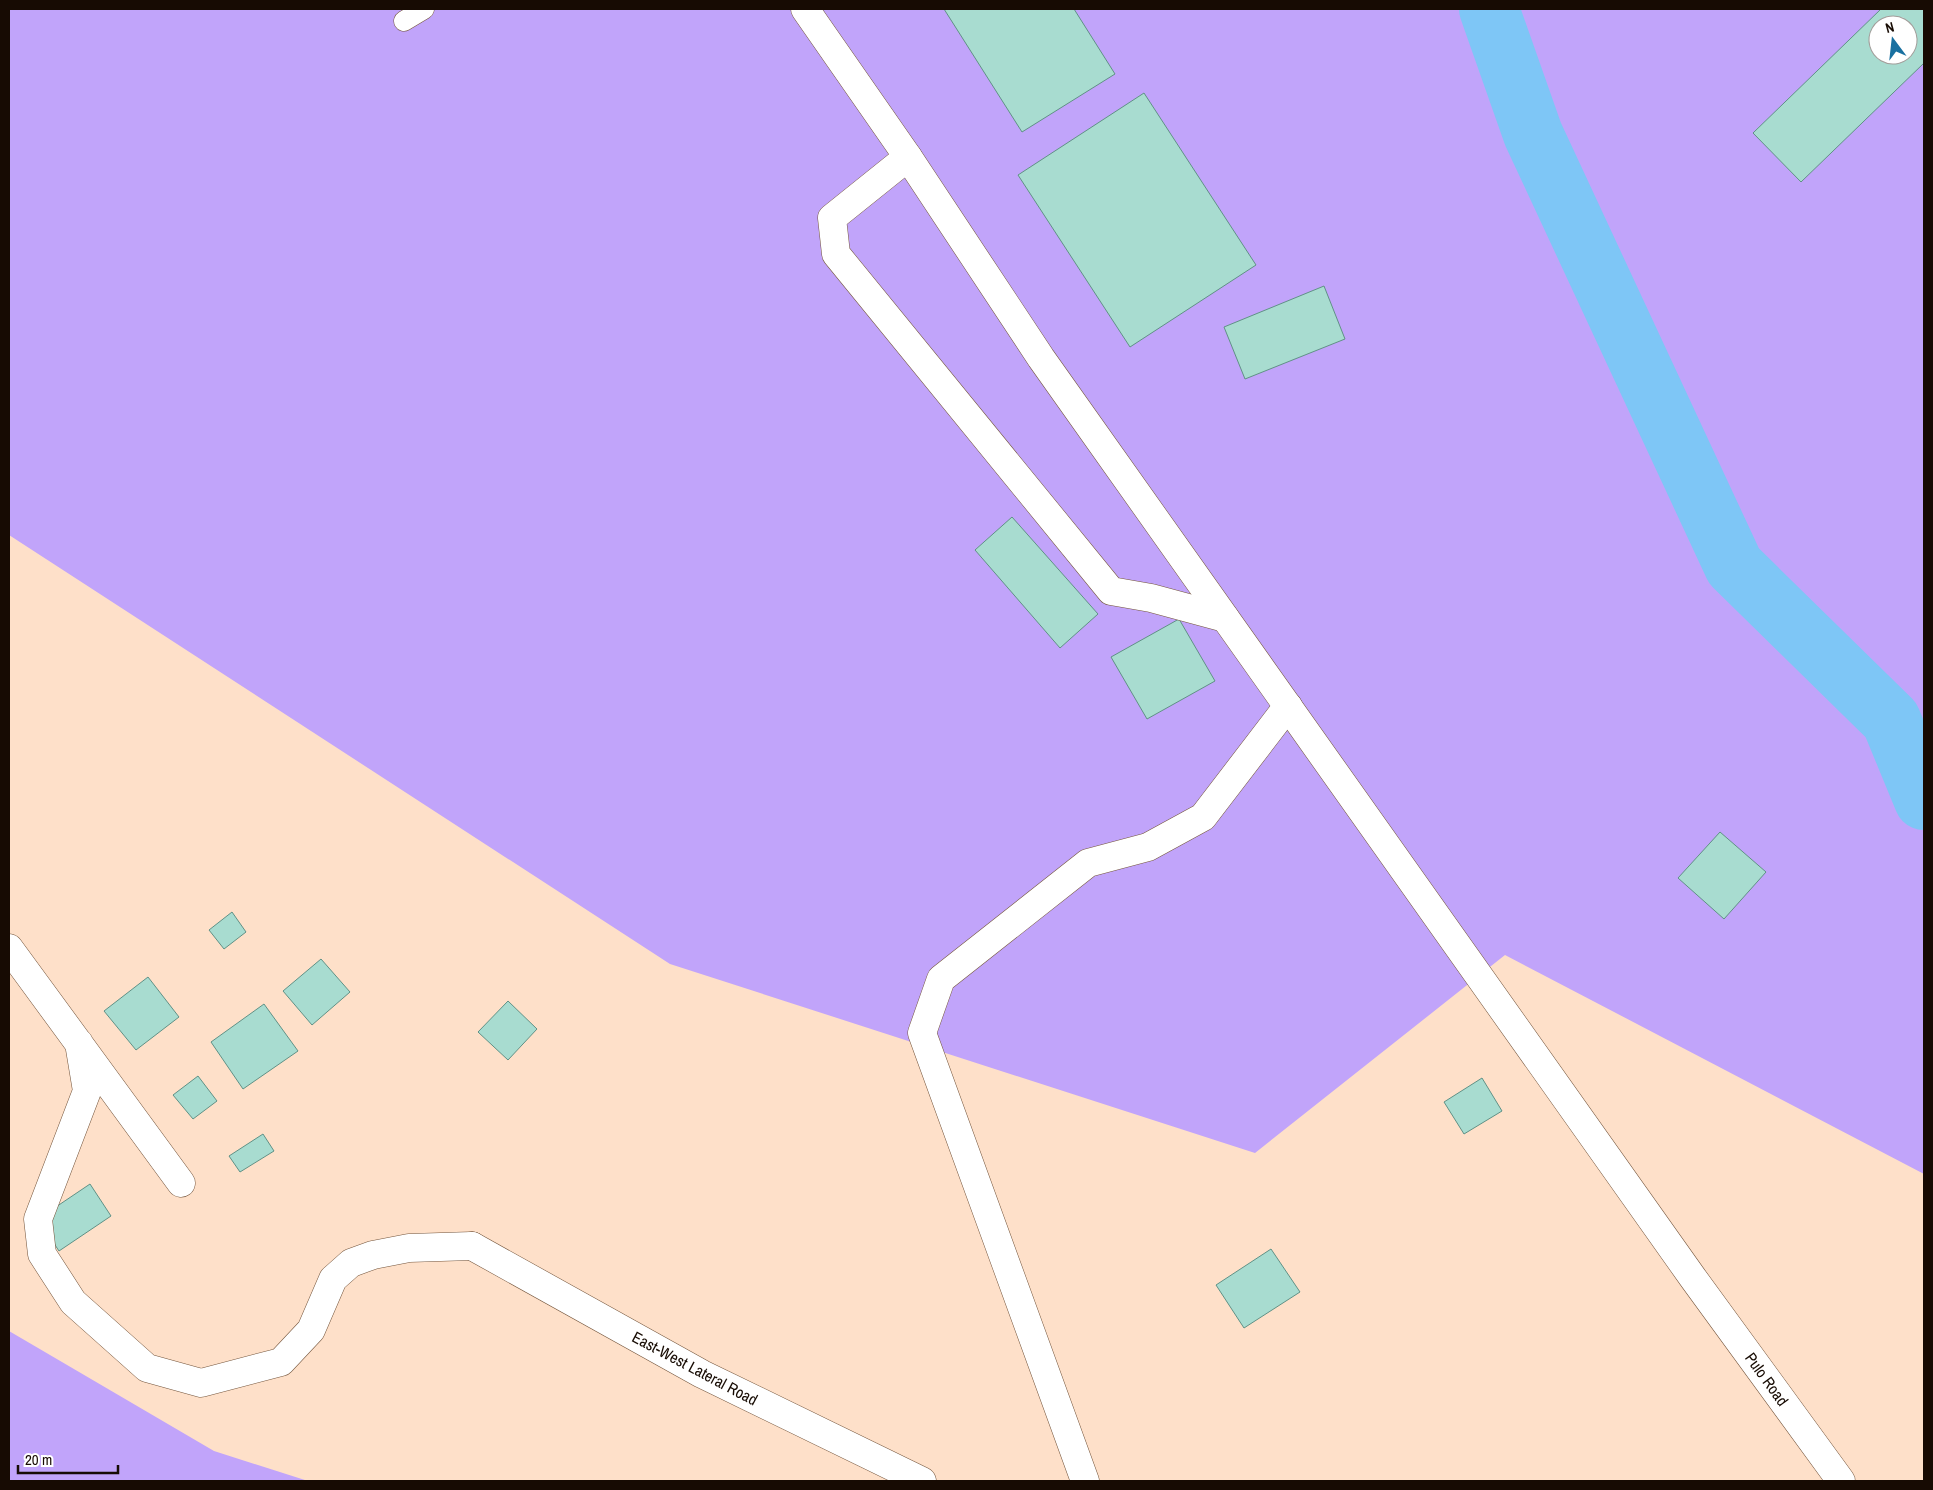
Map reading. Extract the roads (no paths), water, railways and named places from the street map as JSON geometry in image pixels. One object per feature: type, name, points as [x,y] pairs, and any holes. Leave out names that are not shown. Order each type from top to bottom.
[{"type":"street","name":"Pulo Road","points":[[805,9],[908,157],[1042,358],[1693,1278],[1841,1481]]},
{"type":"street","points":[[908,157],[832,218],[836,254],[1111,591],[1151,598],[1225,618]]},
{"type":"street","points":[[1086,1481],[922,1033],[941,979],[1088,863],[1148,847],[1203,817],[1288,706]]},
{"type":"street","points":[[9,948],[181,1183]]},
{"type":"street","name":"East-West Lateral Road","points":[[79,1044],[87,1091],[38,1219],[42,1254],[73,1302],[147,1368],[201,1383],[281,1362],[311,1330],[333,1279],[351,1263],[373,1255],[409,1248],[472,1246],[702,1374],[922,1481]]},
{"type":"lane","points":[[404,21],[424,9]]},
{"type":"waterway","points":[[1489,9],[1533,134],[1734,566],[1891,720],[1924,800]]}]
